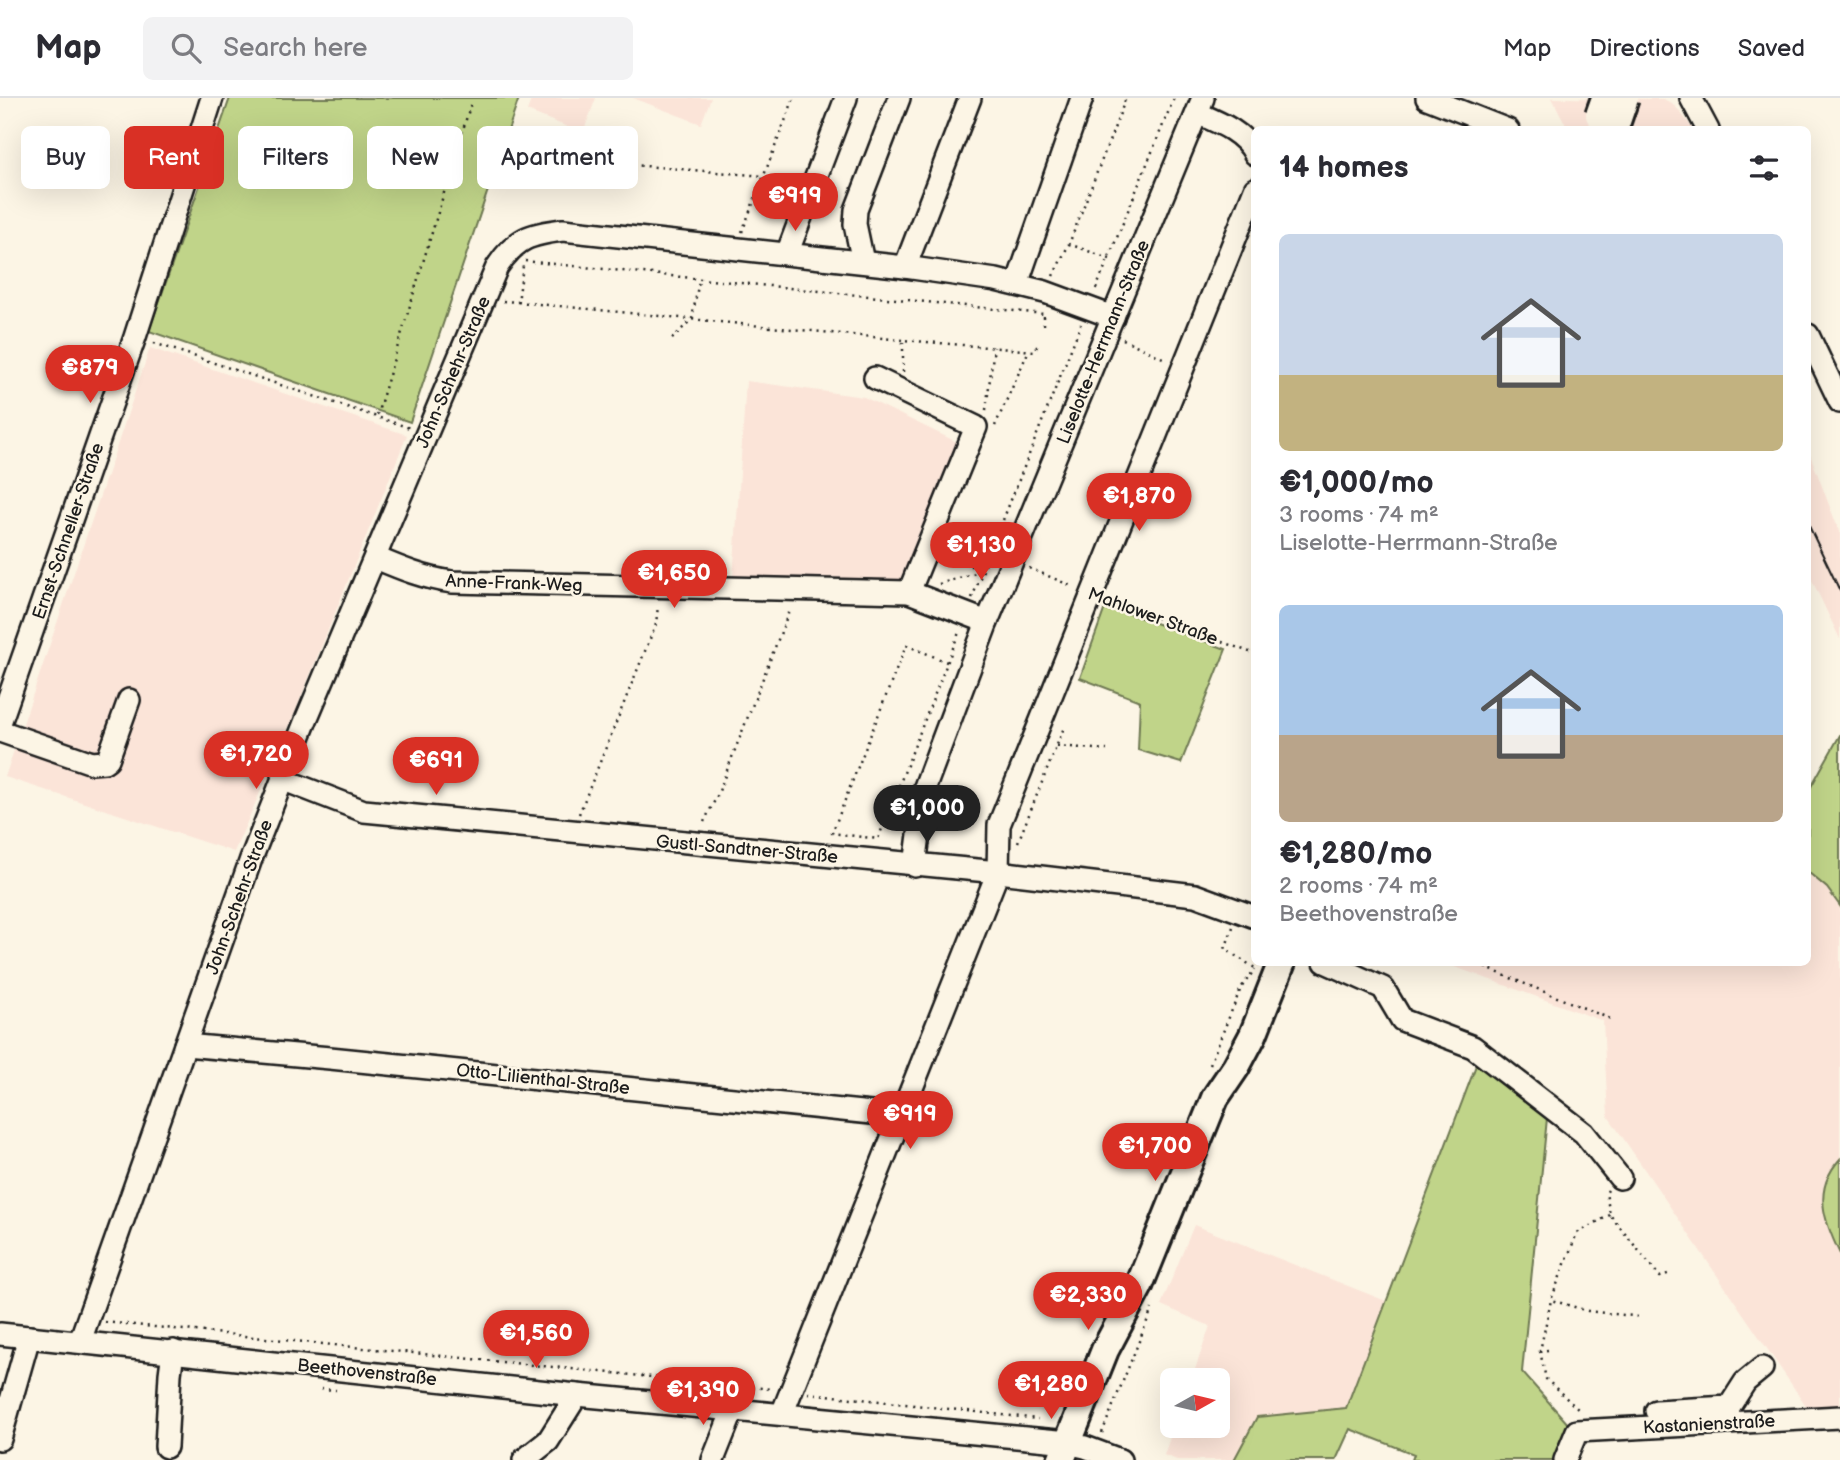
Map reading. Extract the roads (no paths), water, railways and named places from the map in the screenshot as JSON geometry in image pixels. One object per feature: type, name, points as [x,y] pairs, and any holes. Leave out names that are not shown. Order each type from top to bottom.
[{"type":"main road","points":[[1603,118],[1625,98]]},
{"type":"main road","points":[[1073,1452],[1121,1356],[1139,1286],[1215,1098],[1225,1057],[1260,966]]},
{"type":"main road","points":[[1215,1098],[1237,1067],[1253,1035],[1280,966]]},
{"type":"street","name":"Ernst-Schneller-Straße","points":[[0,723],[135,337],[212,98]]},
{"type":"street","points":[[787,254],[846,98]]},
{"type":"street","points":[[863,262],[855,224],[856,210],[899,98]]},
{"type":"street","points":[[905,267],[970,98]]},
{"type":"street","points":[[1017,284],[1082,98]]},
{"type":"street","points":[[1427,98],[1498,126]]},
{"type":"street","points":[[1691,98],[1706,126]]},
{"type":"street","points":[[1200,105],[1251,146]]},
{"type":"street","name":"Liselotte-Herrmann-Straße","points":[[915,866],[925,787],[987,622],[1200,105]]},
{"type":"street","points":[[782,1414],[999,872],[999,825],[1251,199]]},
{"type":"street","name":"John-Schehr-Straße","points":[[80,1341],[251,859],[426,434],[497,267],[508,251],[524,238],[563,230],[905,267],[1017,284],[1088,307],[1110,325]]},
{"type":"street","points":[[1811,341],[1840,402]]},
{"type":"street","points":[[875,379],[976,427],[909,592]]},
{"type":"street","name":"Anne-Frank-Weg","points":[[376,558],[430,579],[452,582],[909,592],[987,622]]},
{"type":"street","points":[[0,731],[92,763],[103,762],[108,759],[129,700]]},
{"type":"street","name":"Gustl-Sandtner-Straße","points":[[284,780],[364,811],[999,872],[1195,895],[1247,914]]},
{"type":"street","points":[[1334,966],[1383,988],[1402,1020],[1473,1047],[1584,1133],[1620,1178]]},
{"type":"street","name":"Otto-Lilienthal-Straße","points":[[185,1045],[901,1116]]},
{"type":"street","name":"Beethovenstraße","points":[[0,1334],[782,1414],[1120,1460]]},
{"type":"street","points":[[0,1439],[29,1337]]},
{"type":"street","points":[[166,1447],[173,1351]]},
{"type":"street","points":[[1656,1411],[1729,1406],[1745,1382],[1762,1368]]},
{"type":"street","points":[[524,1460],[548,1441],[577,1395]]},
{"type":"street","points":[[713,1460],[733,1410]]},
{"type":"street","name":"Kastanienstraße","points":[[1564,1460],[1580,1423],[1840,1417]]},
{"type":"tram line","points":[[1603,98],[1616,126]]},
{"type":"tram line","points":[[1811,530],[1840,591]]}]
